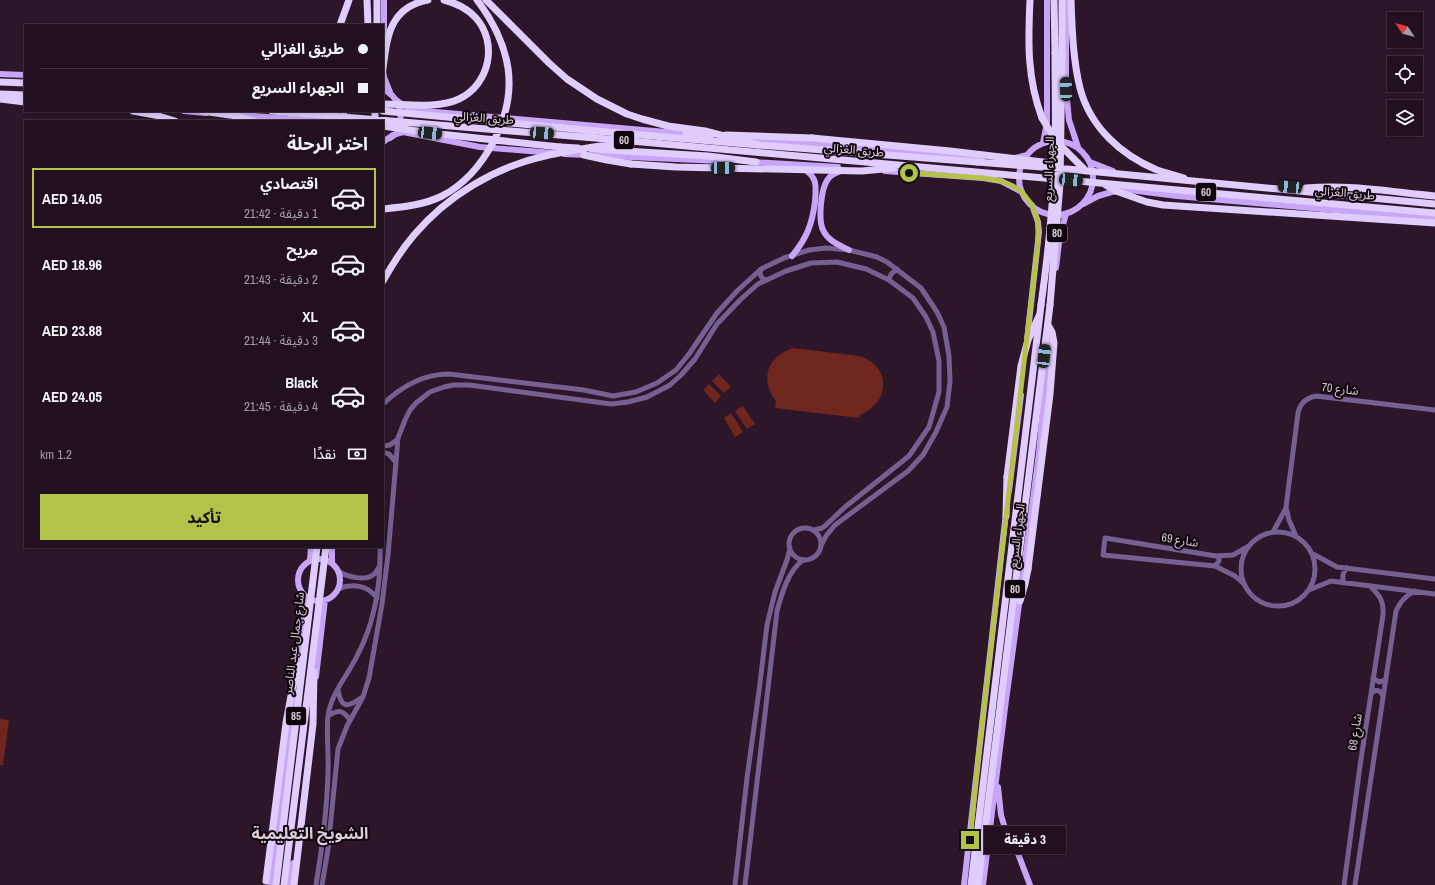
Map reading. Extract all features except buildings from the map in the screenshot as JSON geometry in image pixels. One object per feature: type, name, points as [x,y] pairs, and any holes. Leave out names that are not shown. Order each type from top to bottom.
[{"type":"highway","points":[[340,24],[349,0]]},
{"type":"highway","points":[[366,0],[366,24]]},
{"type":"highway","points":[[377,0],[377,24]]},
{"type":"highway","points":[[384,62],[388,36],[396,18],[412,5],[428,0]]},
{"type":"highway","points":[[384,104],[435,104],[452,102],[469,93],[482,78],[487,66],[489,53],[487,38],[476,18],[459,5],[444,0]]},
{"type":"highway","points":[[384,209],[402,208],[421,204],[442,196],[462,182],[485,157],[497,136],[505,112],[508,91],[508,70],[504,48],[496,30],[478,0]]},
{"type":"highway","points":[[486,0],[548,63],[567,79],[598,99],[627,114],[642,119],[668,126],[705,131],[758,145]]},
{"type":"highway","points":[[1030,0],[1029,36],[1032,81],[1042,118],[1053,137],[1068,154],[1085,171],[1107,186],[1130,197],[1164,205],[1435,223]]},
{"type":"highway","name":"الجهراء السريع","points":[[971,885],[1050,224],[1055,156],[1054,0]]},
{"type":"highway","name":"الجهراء السريع","points":[[978,885],[1048,325],[1057,232],[1061,160],[1062,0]]},
{"type":"highway","points":[[1071,0],[1076,69],[1084,101],[1096,123],[1114,144],[1141,162],[1158,170],[1199,182]]},
{"type":"highway","points":[[0,82],[24,83]]},
{"type":"highway","points":[[0,94],[24,94]]},
{"type":"highway","points":[[0,100],[24,102]]},
{"type":"highway","name":"طريق الغزالي","points":[[384,111],[758,145],[1082,171],[1435,204]]},
{"type":"highway","points":[[138,112],[172,120]]},
{"type":"highway","points":[[209,112],[236,116],[250,120]]},
{"type":"highway","name":"طريق الغزالي","points":[[286,112],[904,166],[977,171],[1435,213]]},
{"type":"highway","points":[[384,126],[430,133],[560,147],[708,156],[756,162]]},
{"type":"highway","points":[[686,134],[812,138],[950,151],[1066,165],[1082,171]]},
{"type":"highway","points":[[384,279],[414,235],[433,215],[476,183],[502,170],[523,162],[546,156],[631,141]]},
{"type":"highway","points":[[584,155],[631,164],[676,167],[862,171],[882,170],[904,166]]},
{"type":"highway","points":[[1306,188],[1325,186],[1435,196]]},
{"type":"highway","points":[[1006,516],[1007,477],[1021,366],[1028,340],[1040,316]]},
{"type":"highway","points":[[1020,601],[1028,569],[1050,394],[1054,343],[1052,332],[1048,325]]},
{"type":"highway","name":"شارع جمال عبد الناصر","points":[[276,885],[318,548]]},
{"type":"highway","name":"شارع جمال عبد الناصر","points":[[284,885],[326,548]]},
{"type":"highway","points":[[294,885],[312,724],[313,643]]},
{"type":"highway","points":[[268,884],[286,723],[293,685],[305,644]]},
{"type":"main road","points":[[384,0],[384,24]]},
{"type":"main road","name":"الجهراء السريع","points":[[1043,143],[1047,122],[1047,0]]},
{"type":"main road","name":"الجهراء السريع","points":[[1066,0],[1066,89],[1069,120],[1078,147]]},
{"type":"main road","points":[[0,74],[24,75]]},
{"type":"main road","points":[[384,77],[390,92],[400,109],[401,120],[397,130],[385,142]]},
{"type":"main road","points":[[384,89],[390,92]]},
{"type":"main road","name":"طريق الغزالي","points":[[396,100],[413,110],[686,134],[1000,160],[1027,155]]},
{"type":"main road","points":[[198,112],[307,120]]},
{"type":"main road","name":"طريق الغزالي","points":[[385,142],[396,134],[403,132],[480,147],[584,155],[791,163],[983,178],[1001,181],[1022,192]]},
{"type":"main road","points":[[1050,141],[1064,141],[1078,147],[1090,162],[1093,173],[1093,184],[1089,195],[1083,204],[1066,214],[1055,215],[1045,213],[1032,205],[1022,192],[1020,180],[1020,169],[1027,155],[1043,143],[1050,141]]},
{"type":"main road","name":"طريق الغزالي","points":[[1090,162],[1114,172],[1306,188],[1435,201]]},
{"type":"main road","points":[[791,163],[805,169],[812,175],[816,185],[813,220],[807,234],[792,256]]},
{"type":"main road","points":[[849,250],[837,245],[828,237],[823,229],[820,219],[824,187],[829,178],[837,172],[850,168]]},
{"type":"main road","name":"طريق الغزالي","points":[[1083,204],[1098,196],[1122,190],[1435,219]]},
{"type":"main road","name":"الجهراء السريع","points":[[964,885],[1039,237],[1038,222],[1032,205]]},
{"type":"main road","name":"الجهراء السريع","points":[[983,885],[1039,453],[1058,256],[1062,224],[1066,214]]},
{"type":"main road","points":[[310,560],[311,548]]},
{"type":"main road","points":[[332,548],[332,562],[339,572],[340,578],[338,589],[330,598],[325,600],[318,601],[306,597],[300,589],[298,578],[301,568],[310,560],[321,558],[332,562]]},
{"type":"main road","points":[[268,884],[306,597]]},
{"type":"main road","points":[[290,885],[325,600]]},
{"type":"main road","points":[[996,778],[1004,825],[1017,851],[1030,885]]},
{"type":"street","points":[[384,403],[395,392],[408,384],[437,374],[468,376],[584,390],[613,396],[636,392],[657,383],[676,370],[689,354],[717,313],[737,291],[761,269],[777,261],[809,250],[826,248],[849,250],[877,257],[897,269],[921,288],[937,312],[944,328],[950,357],[950,381],[947,407],[936,432],[923,454],[908,471],[835,525],[826,536],[819,552],[815,556],[810,559],[803,560],[797,558],[790,548]]},
{"type":"street","points":[[322,885],[328,849],[338,749],[342,736],[363,697],[369,678],[387,569],[398,438],[405,420],[416,403],[430,392],[453,385],[475,386],[611,404],[628,402],[647,397],[670,385],[681,375],[695,359],[717,324],[758,284],[786,271],[811,263],[837,262],[866,269],[889,280],[912,298],[926,317],[934,332],[939,358],[939,392],[929,427],[909,456],[845,507],[826,525],[822,528],[814,530]]},
{"type":"street","points":[[761,269],[760,275],[764,280],[767,280]]},
{"type":"street","points":[[889,280],[890,276],[897,269]]},
{"type":"street","points":[[737,291],[742,296],[741,299]]},
{"type":"street","points":[[939,358],[942,359],[950,357]]},
{"type":"street","name":"شارع 70","points":[[1273,532],[1286,507],[1298,413],[1299,408],[1306,399],[1316,396],[1435,410]]},
{"type":"street","points":[[384,446],[390,445],[398,438]]},
{"type":"street","points":[[384,452],[389,454],[395,461]]},
{"type":"street","name":"شارع 70","points":[[1286,507],[1289,520],[1296,536]]},
{"type":"street","points":[[735,885],[746,778],[760,691],[770,609],[787,560],[790,548],[790,538],[801,528],[808,528],[814,530],[818,534],[821,539],[821,546]]},
{"type":"street","points":[[1273,532],[1288,533],[1296,536],[1308,546],[1313,554],[1316,573],[1314,582],[1304,597],[1288,606],[1275,606],[1262,603],[1248,592],[1244,584],[1242,564],[1245,553],[1249,546],[1260,537],[1273,532]]},
{"type":"street","name":"شارع 69","points":[[1244,584],[1235,576],[1215,566],[1103,554],[1105,538],[1216,556],[1233,555],[1249,546]]},
{"type":"street","points":[[316,885],[322,852],[328,791],[328,716],[338,689],[357,658],[368,634],[374,615],[380,566],[380,548]]},
{"type":"street","points":[[1313,554],[1330,564],[1347,568],[1435,579]]},
{"type":"street","points":[[1215,566],[1219,561],[1219,558],[1216,556]]},
{"type":"street","points":[[745,885],[777,611],[790,576],[803,560]]},
{"type":"street","points":[[339,572],[350,577],[367,577],[372,576],[380,566]]},
{"type":"street","points":[[1344,583],[1342,578],[1347,568]]},
{"type":"street","points":[[1309,590],[1331,581],[1435,594]]},
{"type":"street","points":[[338,589],[349,585],[365,587],[377,598]]},
{"type":"street","name":"شارع 68","points":[[1344,885],[1384,606],[1379,595],[1370,586]]},
{"type":"street","name":"شارع 68","points":[[1355,885],[1396,611],[1407,595],[1415,591]]},
{"type":"street","points":[[770,609],[777,611]]},
{"type":"street","points":[[1382,625],[1388,622],[1394,625]]},
{"type":"street","points":[[767,625],[775,626]]},
{"type":"street","points":[[1373,678],[1379,682],[1386,680]]},
{"type":"street","points":[[338,689],[339,698],[343,704],[351,705],[363,697]]},
{"type":"street","points":[[1371,694],[1378,690],[1382,692],[1383,696]]},
{"type":"street","points":[[328,716],[335,711],[342,712],[350,720]]},
{"type":"street","points":[[738,852],[749,853]]},
{"type":"street","points":[[1348,860],[1353,864],[1359,861]]},
{"type":"street","points":[[1346,873],[1352,871],[1357,874]]},
{"type":"shaded area","points":[[793,348],[860,356],[870,361],[878,368],[882,376],[882,394],[877,402],[870,409],[860,415],[859,418],[775,408],[776,401],[768,385],[767,377],[769,369],[772,362],[777,357]]},
{"type":"shaded area","points":[[719,374],[731,387],[724,393],[712,381]]},
{"type":"shaded area","points":[[709,384],[721,396],[715,403],[703,390]]},
{"type":"shaded area","points":[[743,406],[755,424],[747,429],[735,411]]},
{"type":"shaded area","points":[[731,413],[743,432],[735,437],[724,418]]},
{"type":"shaded area","points":[[0,719],[9,720],[3,765],[0,765]]},
{"type":"district","name":"الشويخ التعليمية","points":[[310,833]]},
{"type":"route","points":[[909,173],[983,178],[1001,181],[1013,186],[1022,192],[1028,202],[1032,205],[1038,222],[1039,232],[979,750],[970,840]]}]
